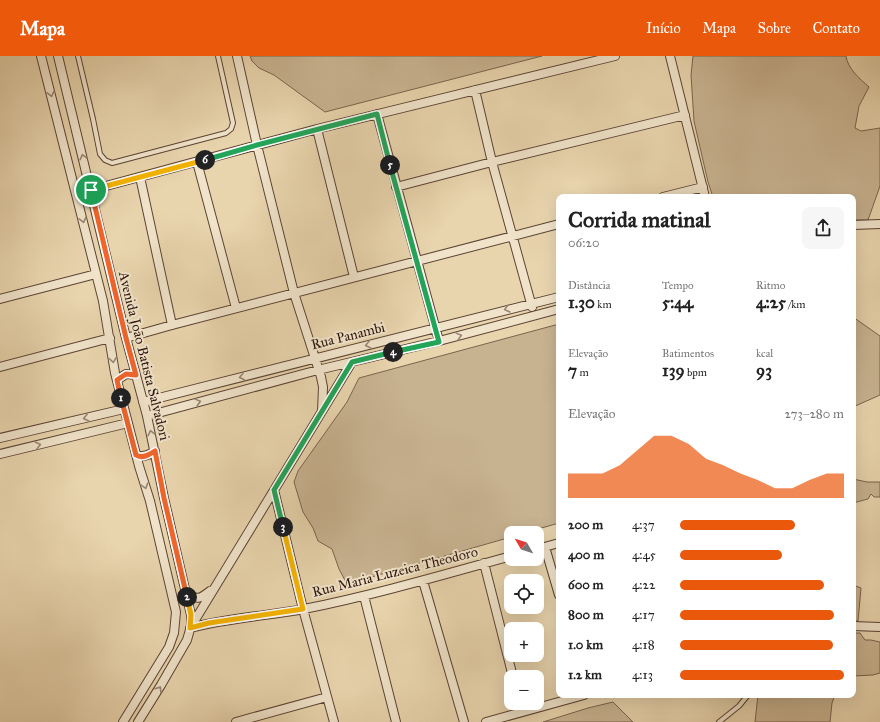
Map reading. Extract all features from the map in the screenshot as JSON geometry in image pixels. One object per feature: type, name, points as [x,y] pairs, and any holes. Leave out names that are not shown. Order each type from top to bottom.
[{"type":"street","name":"Avenida João Batista Salvadori","points":[[41,56],[103,301],[117,380],[124,409],[150,501],[176,612],[174,633],[169,647],[123,722]]},
{"type":"street","name":"Avenida João Batista Salvadori","points":[[58,56],[126,338],[155,451],[164,498],[191,615],[187,640],[162,685],[138,722]]},
{"type":"street","points":[[238,56],[257,145],[294,293],[323,387],[322,411]]},
{"type":"street","points":[[91,190],[317,129],[615,56]]},
{"type":"street","points":[[670,56],[704,194]]},
{"type":"street","points":[[475,90],[492,162],[534,315]]},
{"type":"street","points":[[377,114],[439,342]]},
{"type":"street","points":[[396,187],[685,115]]},
{"type":"street","points":[[317,129],[354,277]]},
{"type":"street","points":[[197,162],[236,308]]},
{"type":"street","points":[[140,177],[172,325]]},
{"type":"street","points":[[675,194],[702,187]]},
{"type":"street","points":[[856,225],[880,224]]},
{"type":"street","points":[[126,338],[556,225]]},
{"type":"street","points":[[0,299],[96,274]]},
{"type":"street","name":"Rua Panambi","points":[[143,402],[556,298]]},
{"type":"street","name":"Rua Panambi","points":[[146,416],[318,370],[439,342],[556,310]]},
{"type":"street","points":[[0,367],[110,338]]},
{"type":"street","points":[[190,628],[352,362]]},
{"type":"street","points":[[117,380],[126,374],[136,375]]},
{"type":"street","points":[[0,438],[124,409]]},
{"type":"street","points":[[0,454],[128,423]]},
{"type":"street","points":[[136,455],[149,455],[155,451]]},
{"type":"street","points":[[274,490],[303,609],[334,722]]},
{"type":"street","points":[[544,547],[556,544]]},
{"type":"street","points":[[544,556],[556,587]]},
{"type":"street","name":"Rua Maria Luzeica Theodoro","points":[[190,628],[209,623],[303,609],[364,596],[424,581],[504,558]]},
{"type":"street","points":[[484,563],[511,670]]},
{"type":"street","points":[[424,581],[464,722]]},
{"type":"street","points":[[186,594],[195,599],[201,598],[213,589]]},
{"type":"street","points":[[364,596],[396,722]]},
{"type":"street","points":[[856,626],[880,627]]},
{"type":"street","points":[[236,722],[327,697]]},
{"type":"street","points":[[486,722],[573,698]]},
{"type":"lane","points":[[78,56],[100,154],[105,160],[112,163],[226,133],[231,129],[233,123],[218,56]]},
{"type":"lane","points":[[718,722],[739,706],[746,698]]},
{"type":"shaded area","points":[[250,56],[542,56],[325,112],[274,75],[259,68],[252,61]]},
{"type":"shaded area","points":[[693,56],[846,56],[849,65],[858,77],[869,87],[859,106],[855,128],[861,131],[880,128],[880,186],[868,220],[856,220],[856,194],[712,194],[694,121],[691,75]]},
{"type":"shaded area","points":[[856,319],[880,336],[880,395],[856,406]]},
{"type":"shaded area","points":[[556,325],[556,524],[544,527],[544,526],[504,526],[504,539],[347,584],[339,569],[332,549],[318,541],[313,528],[303,512],[294,482],[298,471],[347,402],[359,378]]},
{"type":"shaded area","points":[[856,480],[867,482],[880,482],[880,497],[874,497],[871,494],[868,499],[856,502]]},
{"type":"shaded area","points":[[856,586],[861,588],[858,621],[856,621]]},
{"type":"shaded area","points":[[856,633],[860,633],[865,640],[880,642],[880,673],[856,676]]},
{"type":"shaded area","points":[[758,698],[834,698],[830,722],[755,722]]},
{"type":"shaded area","points":[[613,702],[633,722],[543,722],[588,708]]},
{"type":"route","points":[[377,114],[439,342],[352,362],[274,490],[303,609],[209,623],[190,628],[191,615],[164,498],[155,451],[149,455],[136,455],[117,380],[126,374],[136,375],[91,190],[377,114]]}]
